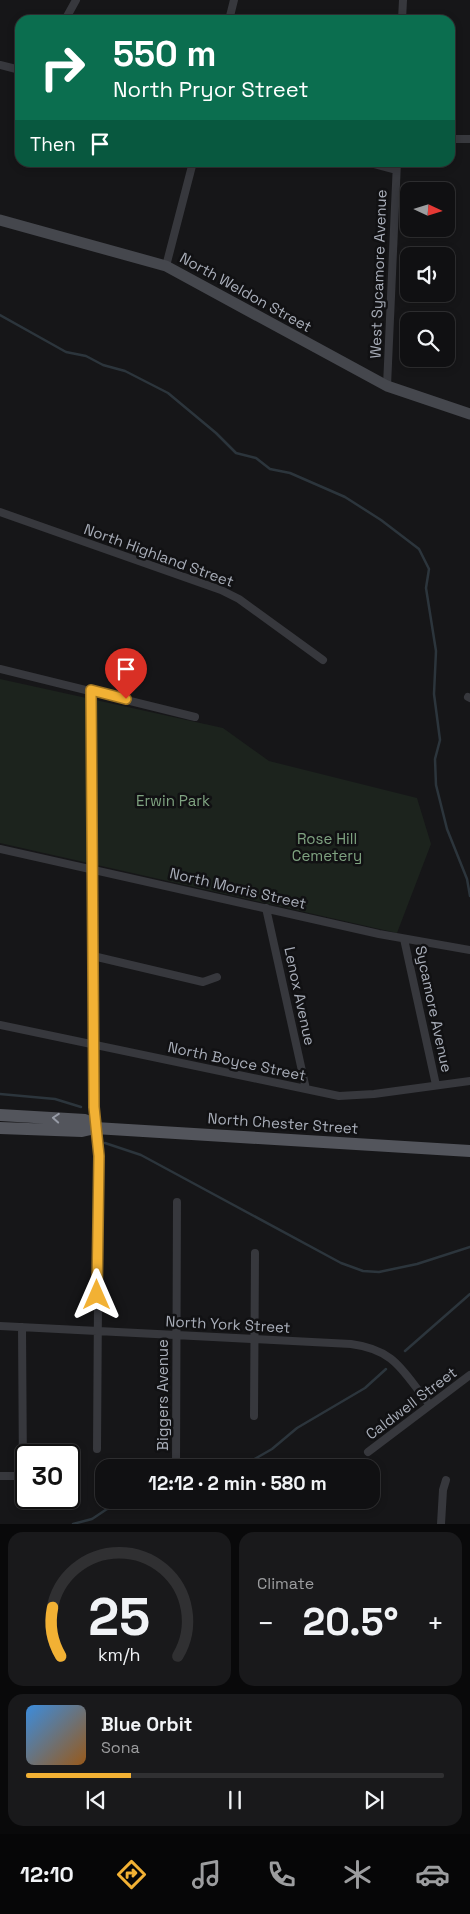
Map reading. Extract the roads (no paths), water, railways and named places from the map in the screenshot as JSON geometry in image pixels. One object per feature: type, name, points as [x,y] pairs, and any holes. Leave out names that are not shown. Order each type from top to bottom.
[{"type":"main road","name":"North Chester Street","points":[[0,1115],[85,1120],[95,1128]]},
{"type":"main road","name":"North Chester Street","points":[[0,1128],[82,1131],[95,1128],[470,1151]]},
{"type":"street","points":[[68,15],[76,0]]},
{"type":"street","points":[[230,15],[234,0]]},
{"type":"street","points":[[402,15],[403,0]]},
{"type":"street","points":[[0,65],[15,69]]},
{"type":"street","points":[[455,140],[470,139]]},
{"type":"street","points":[[166,266],[192,167]]},
{"type":"street","name":"West Sycamore Avenue","points":[[387,386],[396,167]]},
{"type":"street","name":"North Weldon Street","points":[[0,220],[166,266],[387,386],[470,414]]},
{"type":"street","name":"North Highland Street","points":[[0,512],[221,590],[239,599],[323,660]]},
{"type":"street","points":[[0,669],[195,717]]},
{"type":"street","points":[[91,690],[95,1128],[99,1156],[98,1449]]},
{"type":"street","name":"North Morris Street","points":[[0,849],[404,939],[470,950]]},
{"type":"street","name":"Lenox Avenue","points":[[266,908],[306,1089]]},
{"type":"street","name":"Sycamore Avenue","points":[[404,939],[436,1085]]},
{"type":"street","points":[[93,956],[203,982],[217,977]]},
{"type":"street","name":"North Boyce Street","points":[[0,1025],[306,1089],[350,1096],[470,1081]]},
{"type":"street","name":"Biggers Avenue","points":[[176,1202],[176,1459]]},
{"type":"street","points":[[254,1416],[255,1252]]},
{"type":"street","name":"North York Street","points":[[0,1326],[373,1347],[381,1351],[401,1368],[430,1405]]},
{"type":"street","points":[[0,1476],[23,1476],[22,1327]]},
{"type":"street","name":"Caldwell Street","points":[[368,1452],[470,1375]]},
{"type":"street","points":[[440,1524],[443,1490],[446,1480]]},
{"type":"waterway","points":[[0,315],[66,352],[86,356],[103,365],[125,371],[168,393],[216,433],[236,453],[256,458],[270,469],[290,473],[345,497],[381,520],[419,549],[429,569],[426,588],[436,651],[434,694],[440,740],[435,759],[436,785],[447,829],[467,879],[470,896]]},
{"type":"waterway","points":[[0,1094],[55,1099],[81,1107]]},
{"type":"waterway","points":[[105,1143],[141,1155],[341,1263],[363,1271],[379,1272],[417,1264],[470,1247]]},
{"type":"waterway","points":[[405,1351],[470,1294]]},
{"type":"waterway","points":[[255,1459],[272,1449],[297,1428],[365,1388],[386,1369]]},
{"type":"waterway","points":[[73,1524],[92,1519],[107,1509]]},
{"type":"park label","name":"Erwin Park","points":[[173,800]]},
{"type":"park label","name":"Rose Hill Cemetery","points":[[327,846]]}]
